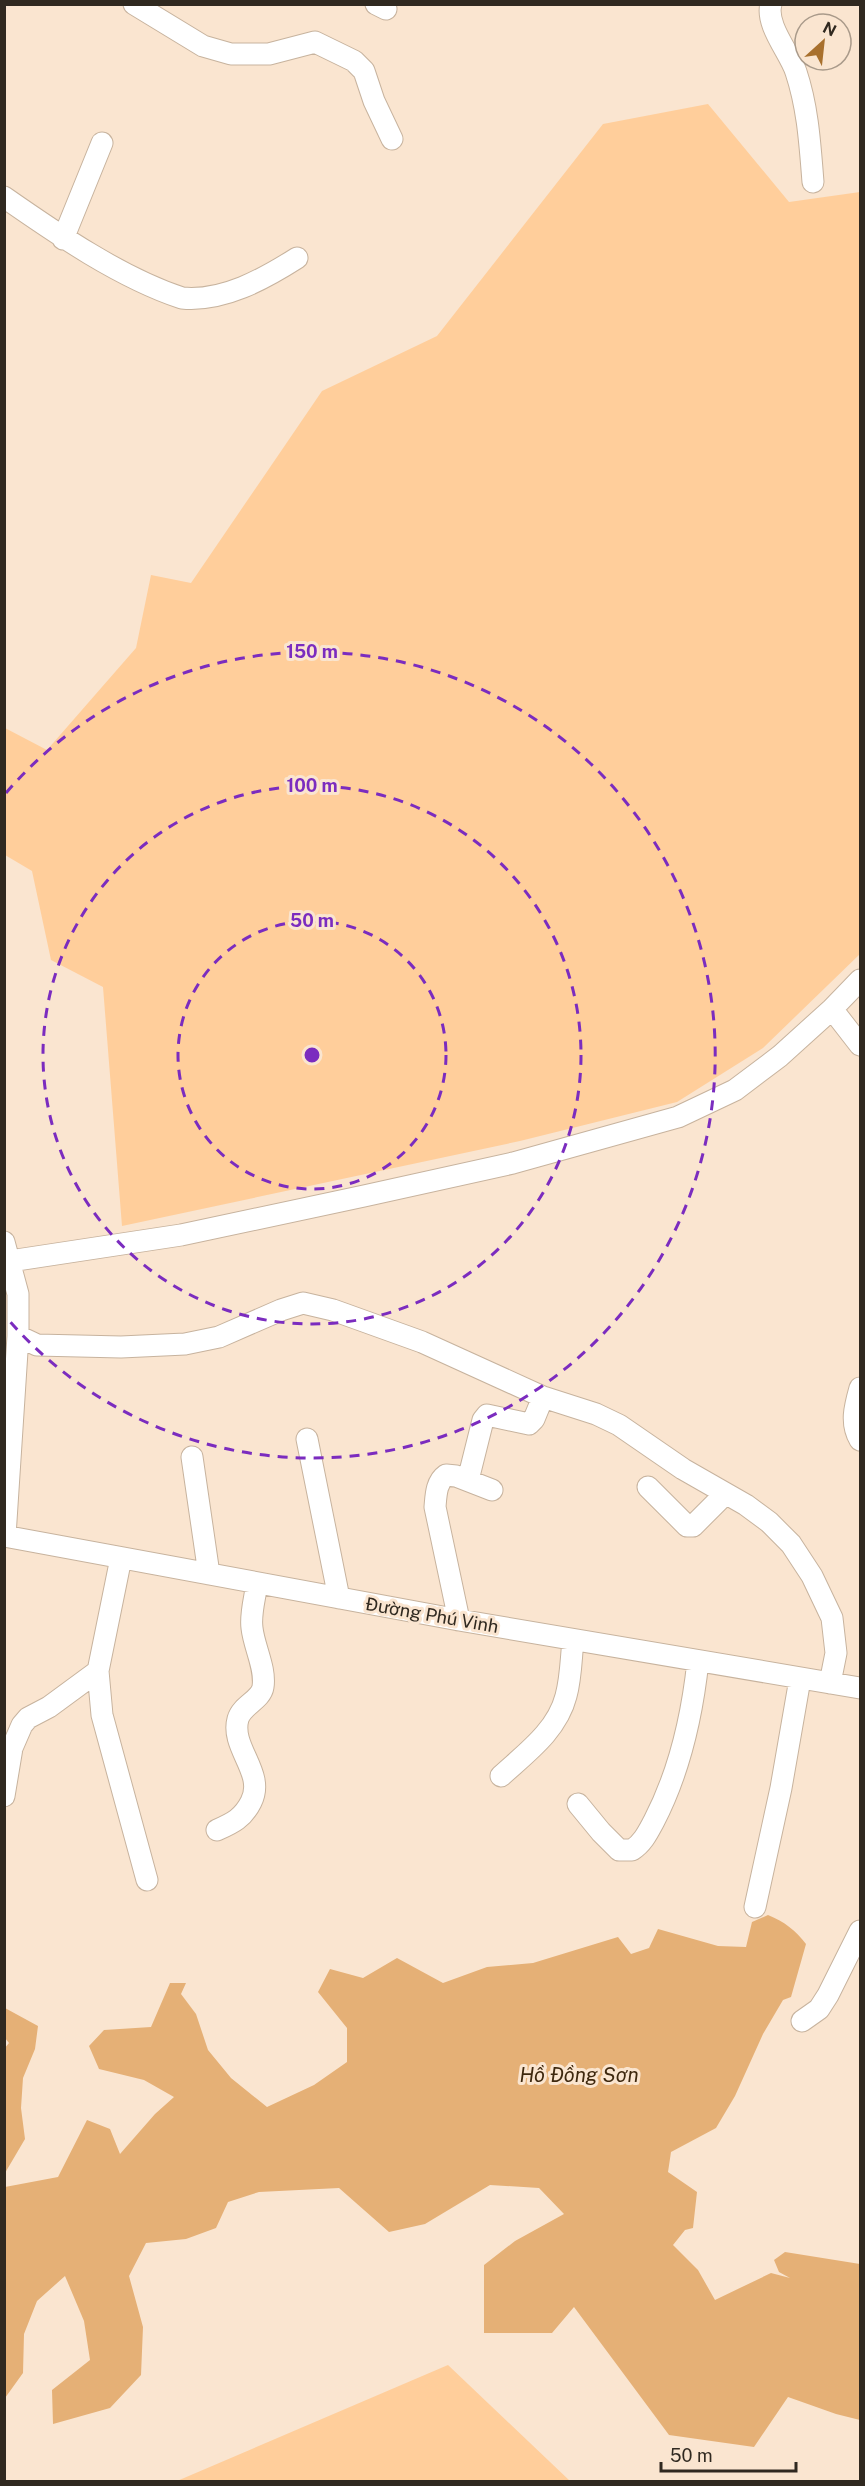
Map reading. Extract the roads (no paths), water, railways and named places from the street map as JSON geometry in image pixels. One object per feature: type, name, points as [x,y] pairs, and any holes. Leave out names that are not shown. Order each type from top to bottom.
[{"type":"street","points":[[134,4],[176,32],[214,50],[243,56],[257,55],[315,42],[354,61],[364,71],[374,101],[392,139]]},
{"type":"street","points":[[771,4],[770,18],[796,71],[805,104],[813,182]]},
{"type":"street","points":[[63,239],[102,142]]},
{"type":"street","points":[[4,197],[63,239],[170,294],[193,299],[226,292],[263,280],[297,258]]},
{"type":"street","points":[[5,1536],[10,1385],[18,1336],[18,1294],[7,1251],[181,1235],[513,1163],[678,1117],[735,1090],[780,1056],[861,980]]},
{"type":"street","points":[[832,1009],[861,1045]]},
{"type":"street","points":[[18,1336],[37,1345],[121,1347],[185,1344],[219,1337],[303,1303],[333,1310],[422,1342],[543,1397],[596,1414],[619,1425],[683,1469],[769,1522],[791,1544],[812,1576],[832,1618],[836,1653],[830,1683]]},
{"type":"street","points":[[861,1388],[855,1408],[854,1422],[861,1440]]},
{"type":"street","points":[[468,1480],[483,1419],[487,1415],[495,1415],[529,1424],[534,1419],[543,1397]]},
{"type":"street","points":[[307,1439],[339,1598]]},
{"type":"street","points":[[192,1457],[209,1574]]},
{"type":"street","points":[[459,1620],[435,1508],[435,1497],[443,1477],[451,1475],[492,1490]]},
{"type":"street","points":[[648,1487],[687,1526],[693,1526],[725,1494]]},
{"type":"street","name":"Đường Phú Vinh","points":[[5,1536],[459,1620],[861,1688]]},
{"type":"street","points":[[121,1558],[98,1671],[102,1715],[147,1880]]},
{"type":"street","points":[[217,1830],[245,1814],[253,1798],[254,1778],[237,1737],[238,1718],[263,1687],[261,1664],[252,1626],[257,1583]]},
{"type":"street","points":[[501,1776],[542,1738],[559,1714],[570,1682],[573,1640]]},
{"type":"street","points":[[578,1804],[619,1850],[632,1850],[644,1840],[659,1811],[680,1758],[691,1716],[698,1661]]},
{"type":"street","points":[[4,1796],[12,1748],[22,1725],[98,1671]]},
{"type":"street","points":[[755,1906],[781,1788],[800,1679]]},
{"type":"street","points":[[802,2020],[819,2009],[861,1931]]},
{"type":"water","name":"Hồ Đồng Sơn","points":[[768,1915],[789,1927],[806,1944],[791,1997],[783,2000],[763,2034],[735,2096],[716,2128],[671,2152],[668,2172],[697,2192],[693,2228],[685,2230],[673,2245],[698,2270],[715,2300],[771,2273],[790,2278],[779,2272],[774,2260],[785,2252],[860,2264],[860,2420],[788,2397],[754,2447],[669,2435],[574,2307],[552,2333],[484,2333],[484,2265],[515,2241],[564,2214],[539,2188],[490,2185],[425,2224],[389,2232],[339,2188],[259,2192],[228,2202],[216,2228],[186,2239],[146,2243],[129,2276],[143,2327],[141,2375],[110,2408],[53,2424],[52,2390],[90,2360],[84,2321],[65,2276],[37,2301],[24,2334],[23,2373],[5,2398],[5,2187],[58,2177],[87,2120],[110,2129],[120,2154],[155,2114],[174,2097],[144,2080],[99,2069],[89,2046],[104,2030],[151,2027],[170,1983],[186,1983],[181,1994],[196,2014],[208,2050],[231,2078],[267,2107],[314,2085],[347,2062],[347,2028],[318,1992],[330,1969],[363,1978],[397,1958],[443,1983],[487,1967],[533,1963],[618,1937],[631,1954],[649,1948],[658,1929],[718,1946],[746,1947],[752,1922]]},
{"type":"water","points":[[5,2008],[38,2026],[35,2049],[23,2078],[21,2108],[25,2139],[5,2173],[4,2049],[9,2043],[5,2038]]}]
